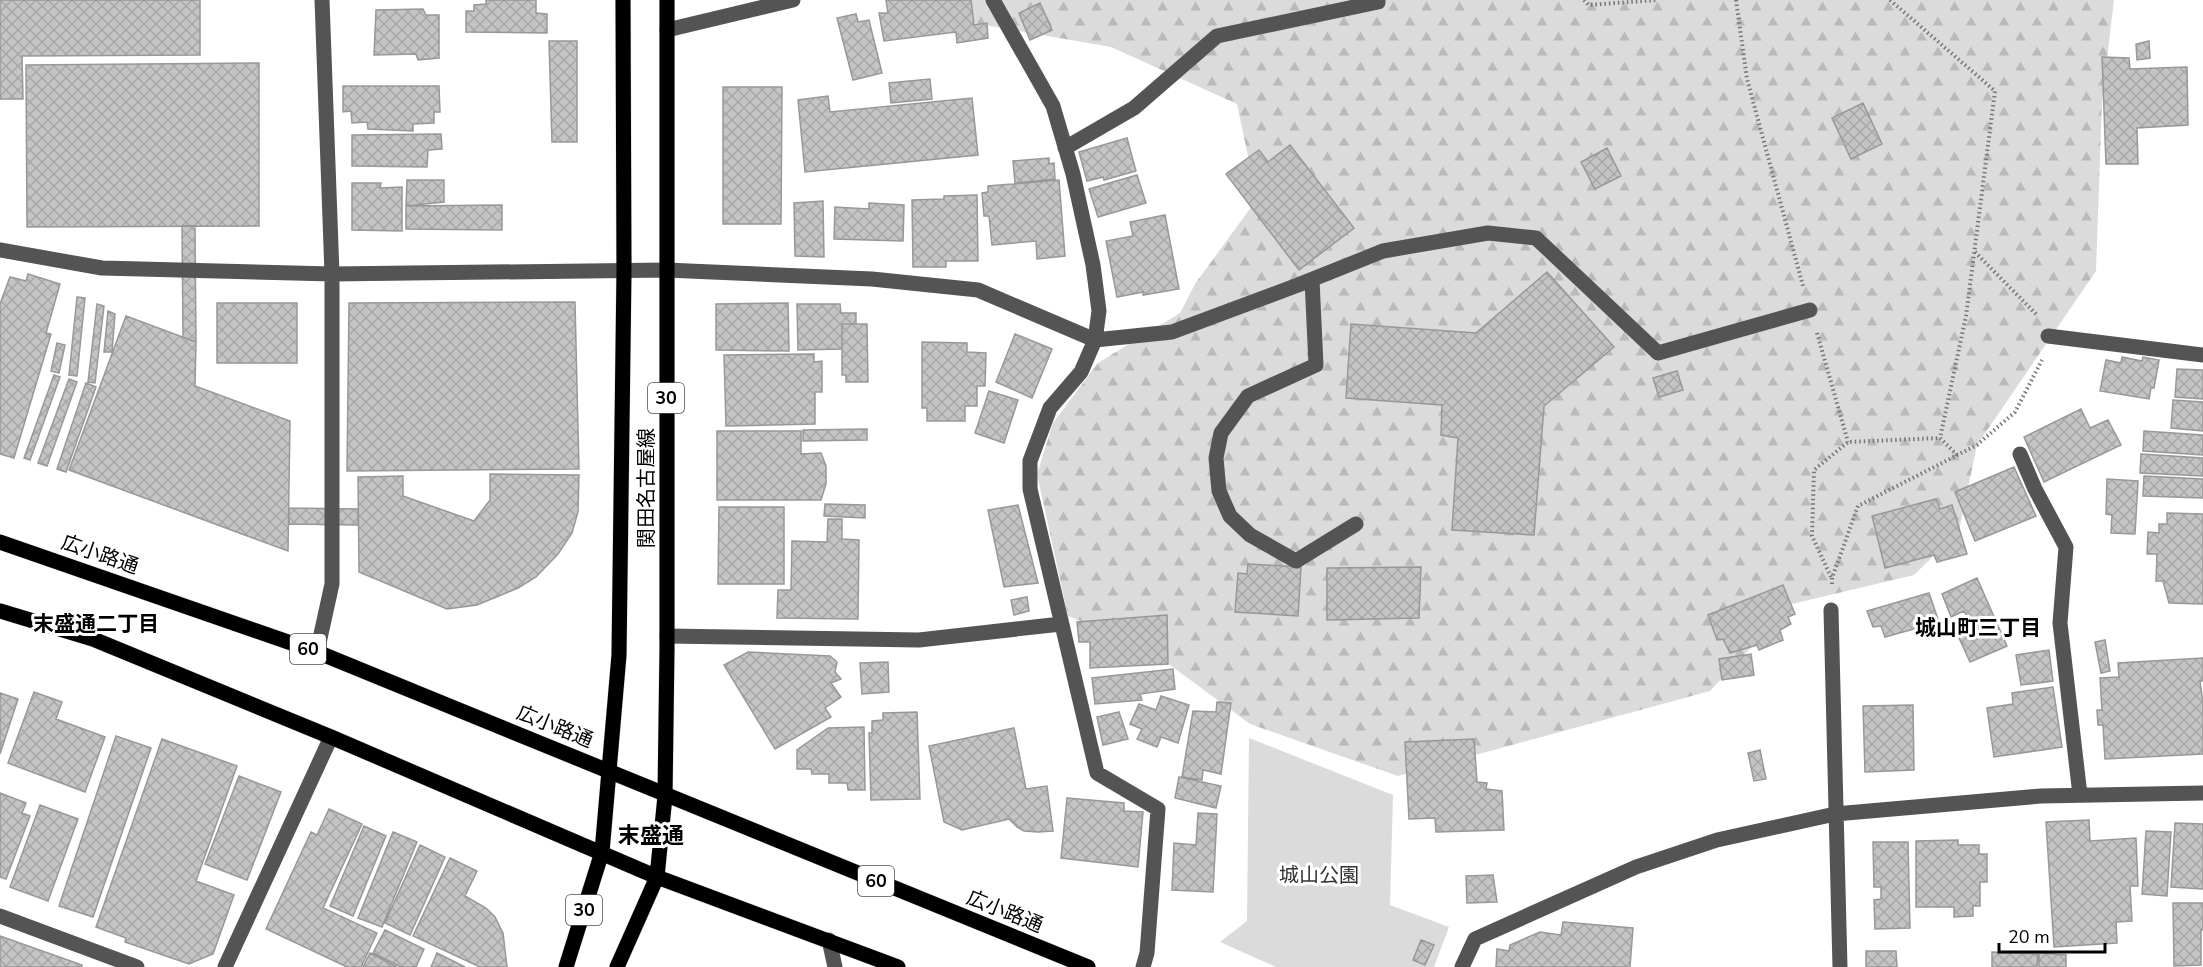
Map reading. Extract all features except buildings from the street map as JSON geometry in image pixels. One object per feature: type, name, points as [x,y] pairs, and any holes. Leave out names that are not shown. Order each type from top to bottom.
[{"type":"main road","name":"関田名古屋線","points":[[566,967],[602,852],[619,655],[624,271],[623,0]]},
{"type":"main road","name":"関田名古屋線","points":[[617,967],[657,877],[665,796],[667,0]]},
{"type":"main road","name":"広小路通","points":[[0,542],[317,652],[1088,967]]},
{"type":"main road","points":[[0,612],[93,639],[331,737],[657,877],[898,967]]},
{"type":"street","points":[[317,652],[332,584],[332,274],[322,0]]},
{"type":"street","points":[[667,30],[793,0]]},
{"type":"street","points":[[993,0],[1053,106],[1073,174],[1093,265],[1099,311],[1095,340],[1081,372],[1050,408],[1030,461],[1030,489],[1097,773],[1158,809],[1147,953],[1143,967]]},
{"type":"street","points":[[1065,148],[1134,108],[1217,36],[1378,3],[1378,0]]},
{"type":"street","points":[[0,250],[102,268],[332,274],[666,270],[872,279],[978,290],[1095,340],[1172,332],[1311,280],[1383,250],[1488,233],[1536,238],[1658,353],[1810,310]]},
{"type":"street","points":[[1311,280],[1316,365],[1248,396],[1221,433],[1216,458],[1219,491],[1230,516],[1250,535],[1296,561],[1356,524]]},
{"type":"street","points":[[2048,336],[2203,355]]},
{"type":"street","points":[[2020,454],[2035,489],[2066,547],[2060,623],[2080,795]]},
{"type":"street","points":[[1831,610],[1840,967]]},
{"type":"street","points":[[667,636],[919,640],[1061,624]]},
{"type":"street","points":[[225,967],[331,737]]},
{"type":"street","points":[[1462,967],[1475,939],[1635,867],[1716,840],[1835,814],[2080,795],[2203,793]]},
{"type":"street","points":[[0,916],[137,967]]},
{"type":"street","points":[[829,940],[835,967]]},
{"type":"path","points":[[1584,0],[1589,5],[1656,0]]},
{"type":"path","points":[[1736,0],[1747,79],[1788,238],[1848,442]]},
{"type":"path","points":[[1890,0],[1995,90],[1966,316],[1940,438]]},
{"type":"path","points":[[1831,610],[1832,578],[1858,506],[1977,446],[2015,412],[2043,359],[2048,336],[2042,321],[1974,251]]},
{"type":"path","points":[[1832,578],[1812,536],[1814,470],[1848,442],[1940,438],[1958,456]]},
{"type":"green space","points":[[887,0],[2114,0],[2102,101],[2096,271],[1977,445],[1959,531],[1914,575],[1792,604],[1710,691],[1398,776],[1250,724],[1143,645],[1068,616],[1037,474],[1053,423],[1098,363],[1180,313],[1195,284],[1257,199],[1237,104],[1111,47],[898,10]]},
{"type":"green space","name":"城山公園","points":[[1249,738],[1393,795],[1390,905],[1449,927],[1434,967],[1276,967],[1220,942],[1247,921]]},
{"type":"district","name":"末盛通二丁目","points":[[96,624]]},
{"type":"district","name":"城山町三丁目","points":[[1978,628]]},
{"type":"district","name":"末盛通","points":[[651,835]]}]
